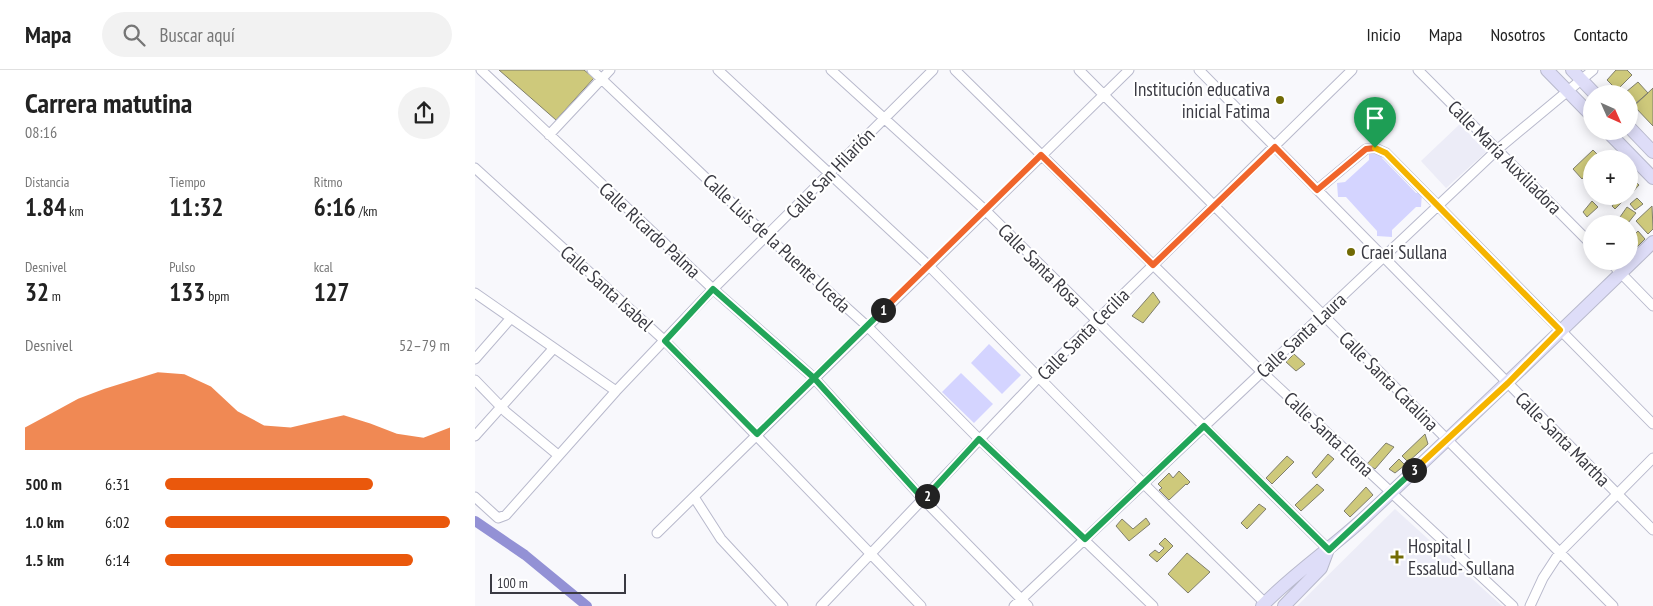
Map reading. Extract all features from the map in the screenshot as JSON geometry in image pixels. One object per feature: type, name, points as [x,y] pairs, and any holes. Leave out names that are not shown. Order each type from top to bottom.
[{"type":"street","name":"Calle Ricardo Palma","points":[[481,70],[713,289],[814,378],[1021,604]]},
{"type":"street","name":"Calle Luis de la Puente Uceda","points":[[593,70],[768,236],[867,326],[979,439],[1153,606]]},
{"type":"street","points":[[549,135],[609,70]]},
{"type":"street","points":[[718,70],[929,266],[1263,604],[1312,560],[1328,551],[1392,492],[1446,438],[1508,383],[1560,330],[1653,242]]},
{"type":"street","name":"Calle Santa Rosa","points":[[831,70],[985,210],[1328,551]]},
{"type":"street","name":"Calle San Hilarión","points":[[475,497],[498,518],[502,517],[616,391],[713,289],[831,174],[933,70]]},
{"type":"street","name":"Calle Santa Elena","points":[[955,70],[1262,372],[1513,606]]},
{"type":"street","name":"Calle Santa Catalina","points":[[1079,70],[1613,606]]},
{"type":"street","points":[[657,533],[1129,70]]},
{"type":"street","name":"Calle Santa Martha","points":[[1199,70],[1653,530]]},
{"type":"street","name":"Calle Santa Cecilia","points":[[821,606],[924,500],[1039,377],[1352,70]]},
{"type":"street","name":"Calle María Auxiliadora","points":[[1418,70],[1583,236]]},
{"type":"street","points":[[1547,70],[1583,107]]},
{"type":"street","points":[[1572,70],[1587,85]]},
{"type":"street","name":"Calle Santa Laura","points":[[1021,604],[1085,539],[1498,149],[1583,81],[1593,70]]},
{"type":"street","points":[[1638,136],[1653,152]]},
{"type":"street","points":[[1616,140],[1653,178]]},
{"type":"street","points":[[1317,190],[1366,149],[1375,148],[1386,153],[1653,424]]},
{"type":"street","name":"Calle Santa Isabel","points":[[475,168],[665,341],[757,434],[921,606]]},
{"type":"street","points":[[1618,270],[1653,306]]},
{"type":"street","points":[[475,293],[616,391]]},
{"type":"street","points":[[475,359],[511,318]]},
{"type":"street","points":[[475,436],[553,349]]},
{"type":"street","points":[[475,380],[500,406],[558,455]]},
{"type":"street","points":[[1530,606],[1543,578],[1560,552],[1653,458]]},
{"type":"street","points":[[694,497],[721,539],[783,606]]},
{"type":"street","points":[[1284,606],[1321,568],[1328,551]]},
{"type":"shaded area","points":[[1460,124],[1486,152],[1446,188],[1421,161]]},
{"type":"shaded area","points":[[1381,153],[1382,158],[1416,193],[1422,193],[1421,207],[1416,207],[1392,230],[1392,237],[1377,236],[1377,231],[1346,197],[1338,197],[1337,183],[1345,182],[1369,160],[1369,154]]},
{"type":"shaded area","points":[[989,344],[1021,375],[1002,394],[971,363]]},
{"type":"shaded area","points":[[961,373],[993,404],[974,423],[942,392]]},
{"type":"shaded area","name":"Hospital I Essalud- Sullana","points":[[1395,509],[1502,606],[1297,606]]},
{"type":"building","points":[[499,70],[584,70],[594,78],[556,120]]},
{"type":"building","points":[[1616,70],[1627,70],[1632,75],[1622,85],[1612,85],[1607,80]]},
{"type":"building","points":[[1638,82],[1648,93],[1638,101],[1638,85],[1634,85]]},
{"type":"building","points":[[1653,88],[1653,126],[1638,110],[1638,102]]},
{"type":"building","points":[[1583,160],[1582,179],[1573,169]]},
{"type":"building","points":[[1638,199],[1643,204],[1635,210],[1631,205],[1638,205]]},
{"type":"building","points":[[1589,205],[1596,205],[1598,207],[1589,215],[1585,215],[1583,212]]},
{"type":"building","points":[[1652,206],[1653,229],[1648,234],[1638,223],[1638,219]]},
{"type":"building","points":[[1627,207],[1636,213],[1634,215],[1621,215]]},
{"type":"building","points":[[1638,231],[1645,239],[1638,246]]},
{"type":"building","points":[[1153,292],[1160,302],[1143,323],[1132,316]]},
{"type":"building","points":[[1294,354],[1305,364],[1296,371],[1286,362]]},
{"type":"building","points":[[1425,434],[1428,444],[1408,462],[1402,456]]},
{"type":"building","points":[[1386,443],[1394,447],[1375,469],[1367,464]]},
{"type":"building","points":[[1328,454],[1334,459],[1316,478],[1312,473]]},
{"type":"building","points":[[1287,456],[1294,462],[1272,484],[1266,478]]},
{"type":"building","points":[[1399,459],[1405,465],[1395,473],[1389,469]]},
{"type":"building","points":[[1179,471],[1190,482],[1169,500],[1159,490],[1162,488],[1158,484],[1169,473],[1173,478]]},
{"type":"building","points":[[1317,484],[1324,490],[1301,511],[1295,505]]},
{"type":"building","points":[[1366,487],[1373,495],[1350,517],[1344,511]]},
{"type":"building","points":[[1259,504],[1266,509],[1247,529],[1241,523]]},
{"type":"building","points":[[1146,518],[1150,524],[1129,541],[1116,526],[1122,519],[1133,529]]},
{"type":"building","points":[[1165,538],[1173,546],[1157,562],[1149,555],[1155,550],[1159,553],[1164,548],[1159,544]]},
{"type":"building","points":[[1187,553],[1210,572],[1188,593],[1168,574]]},
{"type":"waterway","points":[[475,521],[525,555],[587,606]]},
{"type":"place","name":"Institución educativa inicial Fatima","points":[[1280,100]]},
{"type":"place","name":"Craei Sullana","points":[[1351,252]]},
{"type":"place","name":"Hospital I Essalud- Sullana","points":[[1397,557]]},
{"type":"route","points":[[1375,148],[1366,149],[1317,190],[1275,147],[1153,265],[1041,155],[814,378],[713,289],[665,341],[757,434],[814,378],[924,500],[979,439],[1085,539],[1204,426],[1329,550],[1392,492],[1446,438],[1508,383],[1560,330],[1439,205],[1386,153],[1375,148]]}]
